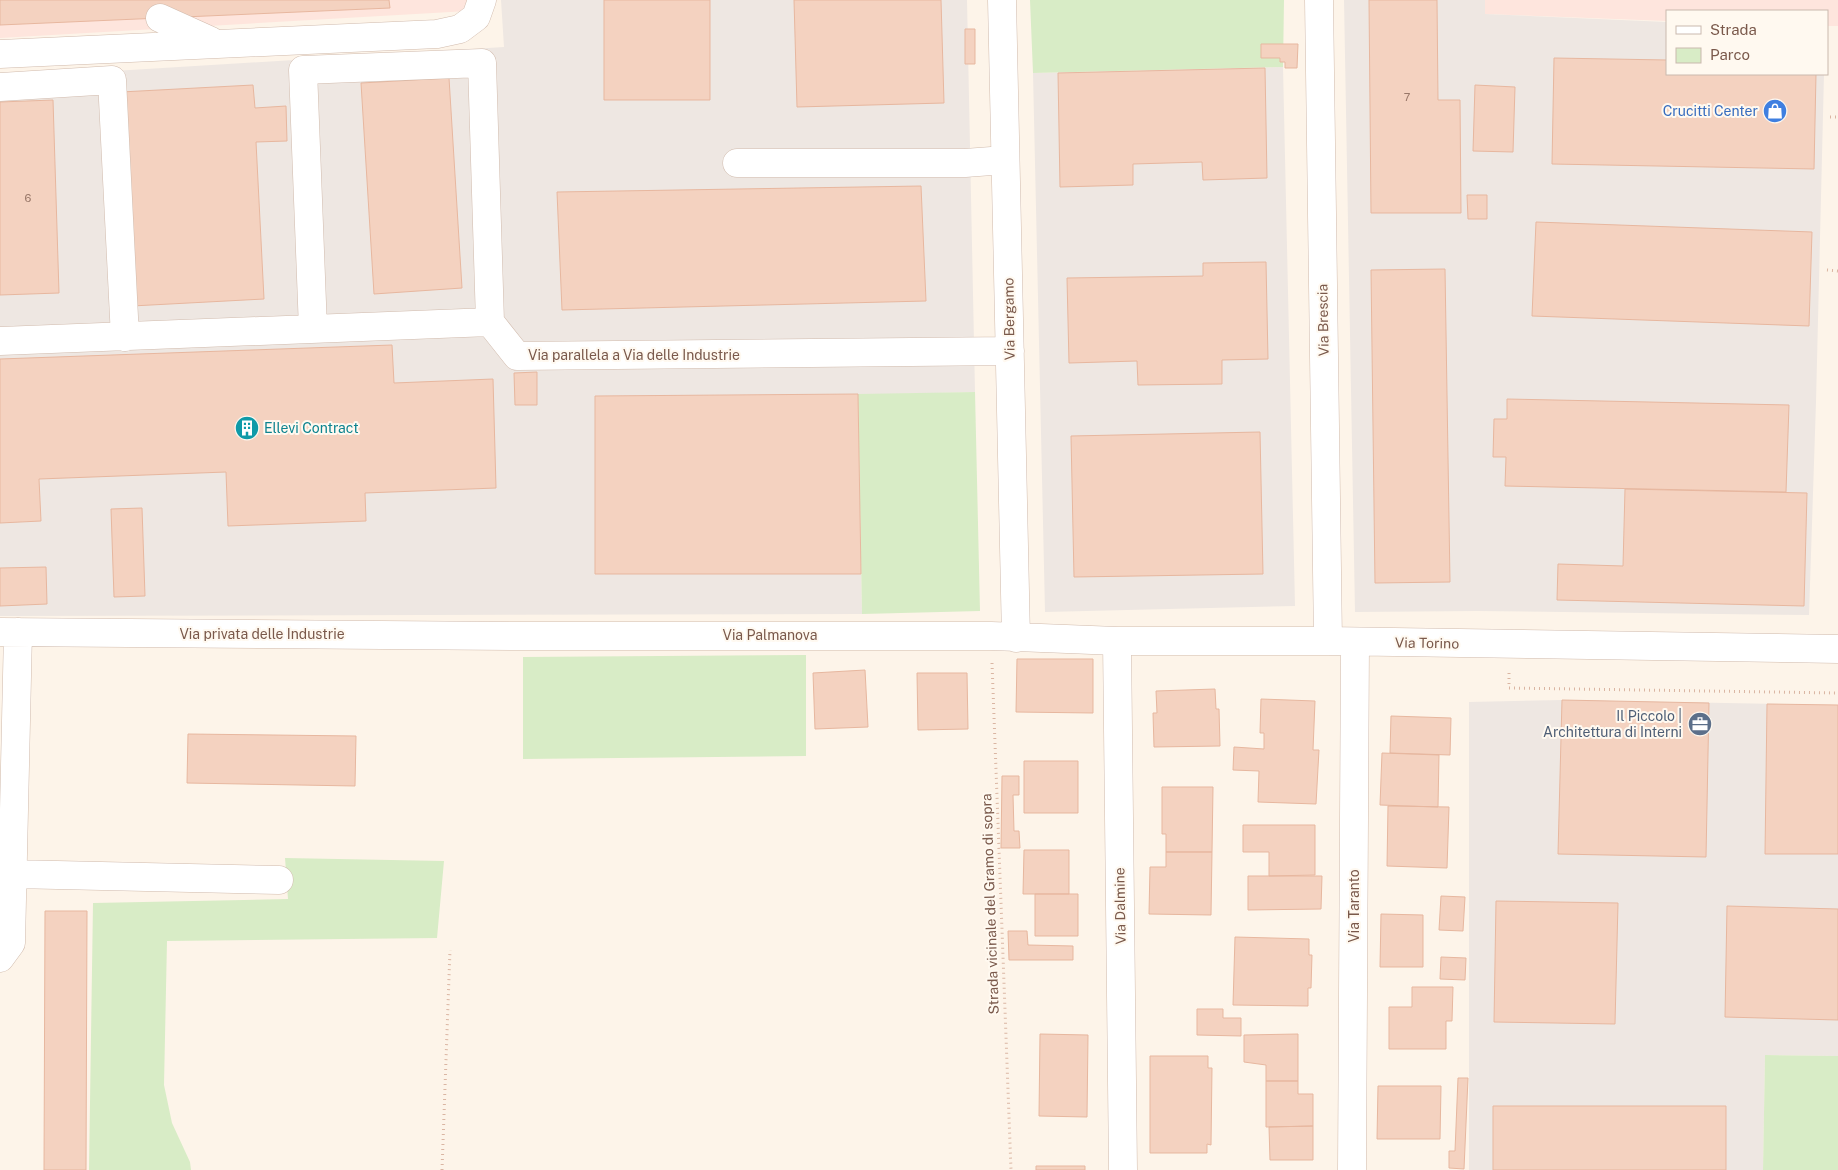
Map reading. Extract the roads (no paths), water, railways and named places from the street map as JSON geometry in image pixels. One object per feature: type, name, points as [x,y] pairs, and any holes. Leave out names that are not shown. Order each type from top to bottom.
[{"type":"street","points":[[0,54],[437,34],[460,29],[476,17],[482,0]]},
{"type":"street","name":"Via Bergamo","points":[[1002,0],[1010,351],[1004,637]]},
{"type":"street","name":"Via Brescia","points":[[1318,0],[1328,641]]},
{"type":"street","points":[[160,18],[218,44]]},
{"type":"street","points":[[0,341],[125,336],[313,329],[490,322],[482,63],[302,70],[313,329]]},
{"type":"street","points":[[0,87],[112,80],[125,336]]},
{"type":"street","points":[[737,163],[965,163],[1006,160]]},
{"type":"street","name":"Via parallela a Via delle Industrie","points":[[490,322],[516,356],[1010,351]]},
{"type":"street","points":[[0,958],[11,943],[13,874],[9,632]]},
{"type":"street","name":"Via privata delle Industrie","points":[[9,632],[524,636]]},
{"type":"street","name":"Via Palmanova","points":[[524,636],[1004,637]]},
{"type":"street","name":"Via Torino","points":[[1004,637],[1117,641],[1328,641],[1838,649]]},
{"type":"street","name":"Via Dalmine","points":[[1117,641],[1123,1170]]},
{"type":"street","name":"Via Taranto","points":[[1352,1170],[1355,642]]},
{"type":"street","points":[[13,874],[279,880]]},
{"type":"place","name":"Crucitti Center","points":[[1775,111]]},
{"type":"place","name":"Ellevi Contract","points":[[247,428]]},
{"type":"place","name":"Il Piccolo | Architettura di Interni","points":[[1700,724]]}]
